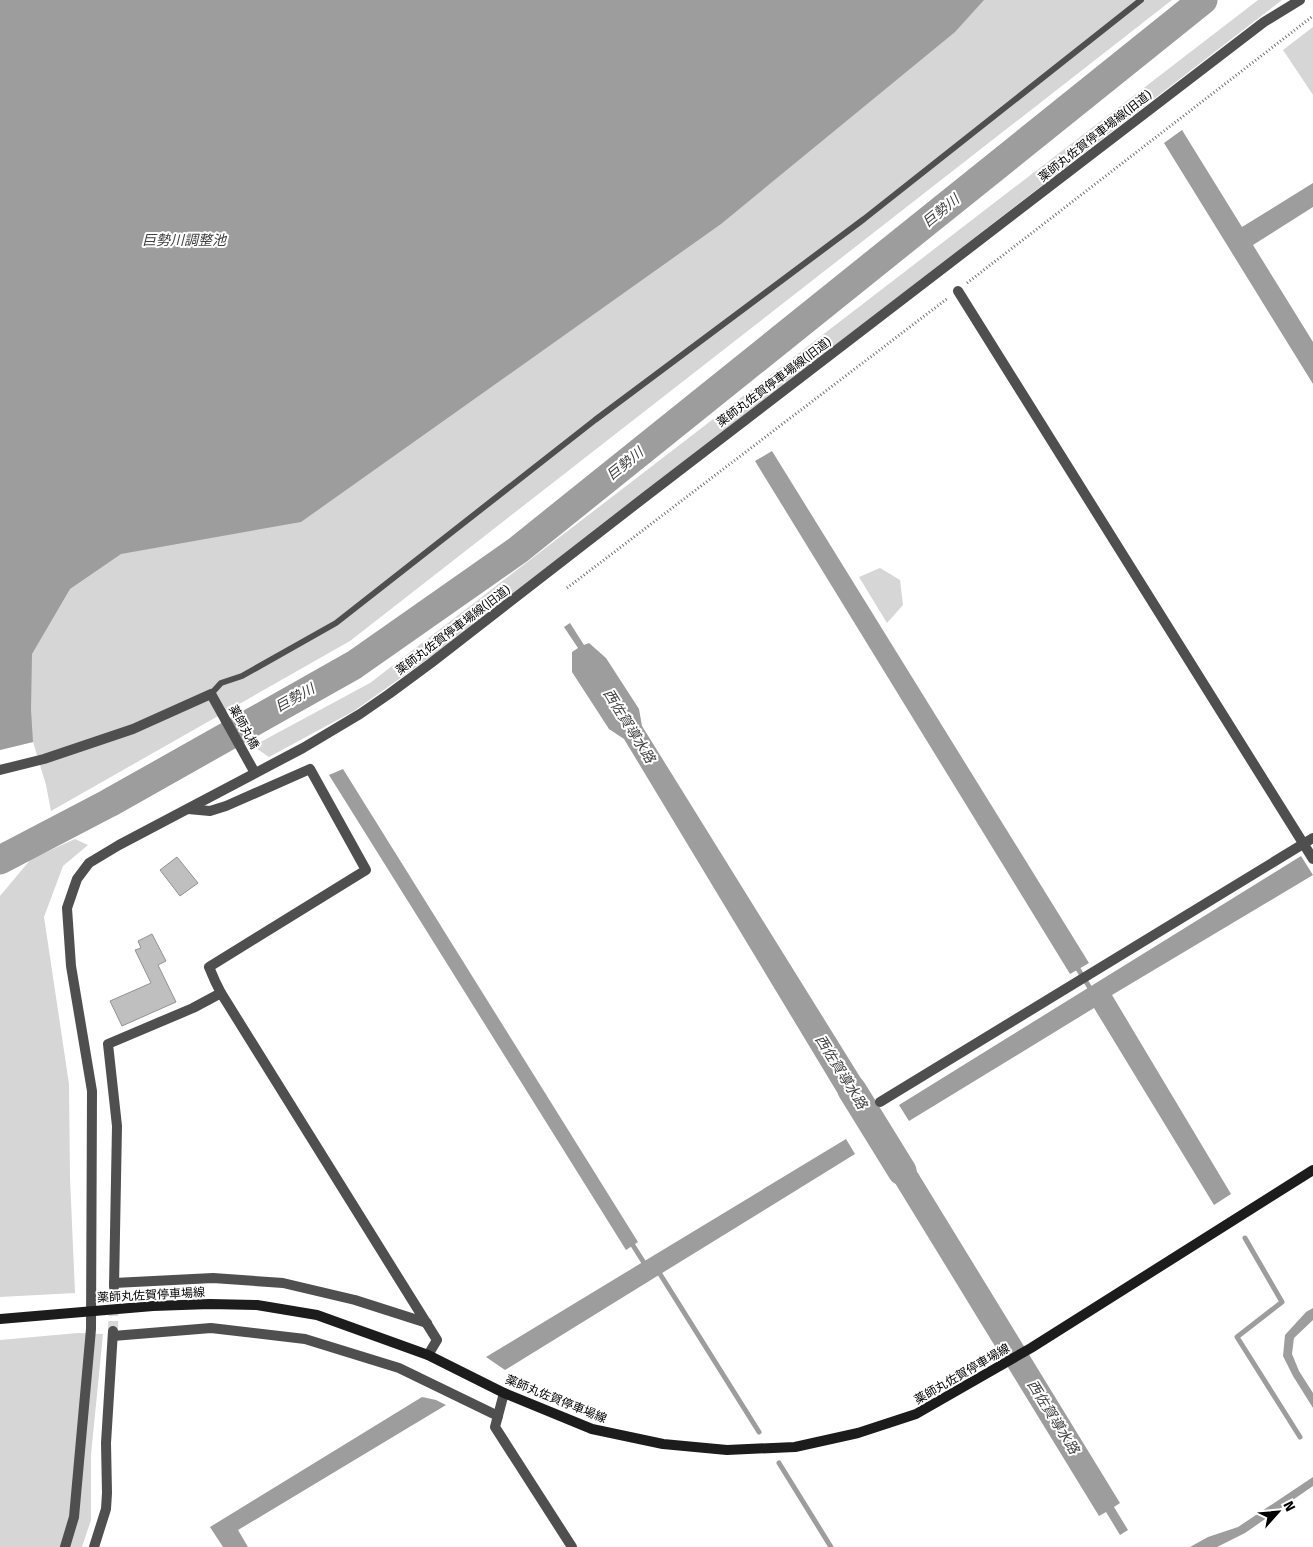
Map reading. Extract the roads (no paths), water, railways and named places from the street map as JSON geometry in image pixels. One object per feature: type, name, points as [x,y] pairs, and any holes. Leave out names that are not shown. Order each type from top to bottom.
[{"type":"main road","name":"薬師丸佐賀停車場線","points":[[0,1319],[88,1311],[210,1304],[257,1305],[317,1315],[428,1355],[504,1393],[592,1430],[663,1444],[727,1450],[796,1447],[858,1433],[916,1414],[1031,1348],[1313,1170]]},
{"type":"street","name":"薬師丸佐賀停車場線(旧道)","points":[[65,1547],[74,1517],[91,1329],[88,1311],[92,1091],[71,966],[68,908],[77,879],[89,863],[119,845],[303,748],[360,714],[417,674],[652,491],[1264,22],[1300,0]]},
{"type":"street","points":[[958,290],[1312,857]]},
{"type":"street","points":[[0,770],[44,759],[133,729],[211,694]]},
{"type":"street","name":"薬師丸橋","points":[[211,694],[255,773]]},
{"type":"street","points":[[188,809],[210,811],[226,806],[310,769],[366,870],[209,967],[221,993],[437,1340],[428,1355]]},
{"type":"street","points":[[880,1102],[1313,838]]},
{"type":"street","points":[[221,993],[193,1008],[108,1044],[117,1126],[114,1285],[213,1278],[283,1283],[355,1300],[427,1323]]},
{"type":"street","points":[[94,1547],[106,1509],[108,1493],[106,1443],[113,1333],[211,1328],[305,1339],[399,1368],[498,1416]]},
{"type":"street","points":[[504,1393],[495,1427],[572,1547]]},
{"type":"lane","points":[[211,694],[221,684],[242,676],[336,624],[595,420],[864,219],[1141,0]]},
{"type":"water","name":"巨勢川調整池","points":[[0,0],[984,0],[955,32],[721,224],[301,522],[121,554],[70,589],[32,654],[31,710],[33,742],[0,750]]},
{"type":"water","points":[[1182,130],[1242,227],[1313,183],[1313,207],[1253,245],[1313,342],[1313,384],[1164,143]]},
{"type":"water","points":[[772,451],[1089,963],[1070,974],[755,461]]},
{"type":"water","points":[[570,623],[584,645],[589,643],[606,658],[639,709],[642,726],[870,1093],[862,1099],[876,1121],[868,1125],[854,1104],[846,1107],[624,739],[609,729],[572,672],[572,652],[578,648],[564,627]]},
{"type":"water","points":[[343,769],[638,1242],[626,1250],[329,775]]},
{"type":"water","points":[[1301,856],[1313,875],[1112,995],[1231,1194],[1214,1205],[1094,1008],[909,1121],[899,1105]]},
{"type":"water","points":[[886,1135],[899,1156],[905,1152],[1120,1503],[1114,1507],[1128,1530],[1120,1535],[1106,1512],[1099,1516],[884,1165],[891,1161],[878,1140]]},
{"type":"water","points":[[846,1139],[855,1154],[505,1370],[486,1357]]},
{"type":"water","points":[[1313,1308],[1313,1320],[1294,1338],[1292,1354],[1299,1371],[1313,1393],[1313,1408],[1283,1356],[1285,1335],[1306,1312]]},
{"type":"water","points":[[422,1397],[436,1400],[446,1405],[238,1530],[248,1547],[223,1547],[210,1527]]},
{"type":"water","points":[[1313,1477],[1313,1486],[1245,1533],[1217,1547],[1190,1547],[1208,1537],[1238,1527]]},
{"type":"waterway","name":"巨勢川","points":[[0,860],[109,803],[354,665],[518,550],[1203,0]]},
{"type":"waterway","points":[[1075,964],[1093,993]]},
{"type":"waterway","name":"西佐賀導水路","points":[[852,1090],[902,1171]]},
{"type":"waterway","points":[[1245,1238],[1282,1302],[1237,1337],[1300,1437]]},
{"type":"waterway","points":[[629,1239],[646,1266]]},
{"type":"waterway","points":[[660,1274],[759,1432]]},
{"type":"waterway","points":[[779,1463],[831,1547]]},
{"type":"tunnel","points":[[113,1331],[114,1287]]}]
